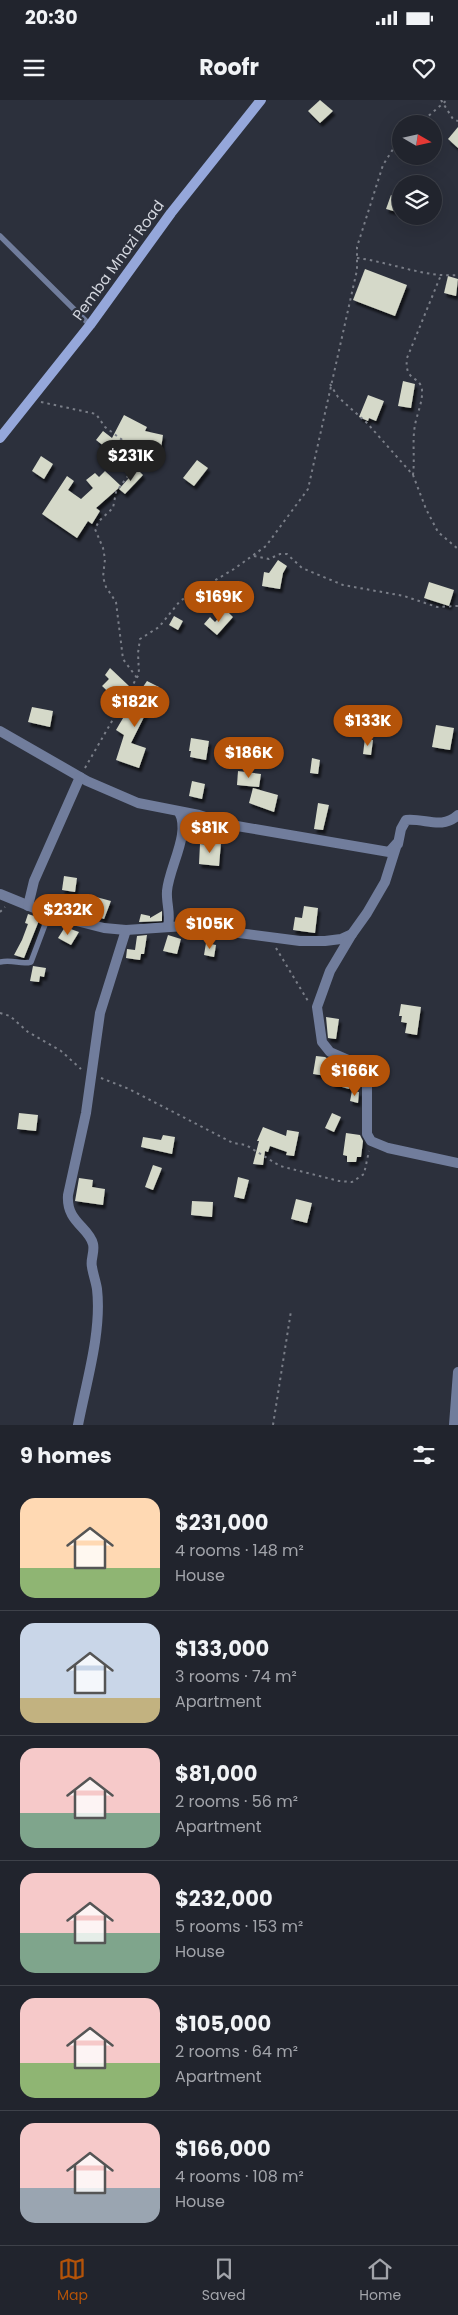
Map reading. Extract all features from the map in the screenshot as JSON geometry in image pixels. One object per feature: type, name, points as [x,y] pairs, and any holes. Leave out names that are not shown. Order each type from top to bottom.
[{"type":"main road","name":"Pemba Mnazi Road","points":[[0,438],[29,399],[90,325],[171,213],[261,100]]},
{"type":"street","points":[[0,731],[80,776],[138,803],[231,825],[389,852],[397,842],[398,844],[401,829],[406,820],[415,819],[444,824],[458,815]]},
{"type":"street","points":[[28,906],[34,881],[80,776]]},
{"type":"street","points":[[168,926],[170,917],[167,892],[183,831],[184,820],[180,812]]},
{"type":"street","points":[[397,842],[392,865],[385,882],[330,971],[317,1008],[319,1030],[324,1048],[352,1062],[362,1072],[367,1084],[366,1134],[371,1141],[388,1148],[458,1163]]},
{"type":"street","points":[[0,894],[49,914],[96,926],[126,930],[185,926],[300,941],[341,939],[352,934]]},
{"type":"street","points":[[78,1425],[96,1334],[97,1291],[92,1266],[93,1245],[91,1239],[77,1224],[68,1202],[92,1075],[100,1013],[126,930]]},
{"type":"street","points":[[454,1425],[458,1372]]},
{"type":"lane","points":[[0,236],[90,325]]},
{"type":"lane","points":[[0,962],[11,960],[31,962],[49,914]]},
{"type":"path","points":[[428,115],[442,101],[447,100]]},
{"type":"path","points":[[442,101],[452,119],[458,121]]},
{"type":"path","points":[[80,776],[137,678],[140,664],[138,643],[140,639],[159,627],[180,601],[254,556],[270,541],[308,489],[357,270],[357,247],[383,165],[392,151]]},
{"type":"path","points":[[357,258],[384,261],[428,274],[458,275]]},
{"type":"path","points":[[413,475],[415,425],[422,392],[420,385],[406,369],[407,358],[441,275]]},
{"type":"path","points":[[330,384],[338,397],[367,424],[413,475],[438,532],[458,549]]},
{"type":"path","points":[[29,399],[96,414],[106,427],[129,445],[135,453],[135,462],[131,472],[116,492],[113,508],[99,521],[95,529],[104,548],[104,577],[106,586],[116,602],[123,659],[137,678]]},
{"type":"path","points":[[254,556],[268,558],[287,554],[302,568],[343,585],[404,596],[437,607],[458,606]]},
{"type":"path","points":[[271,936],[280,958],[306,999],[317,1008]]},
{"type":"path","points":[[0,1013],[10,1016],[32,1035],[61,1051],[74,1065],[92,1075],[129,1089],[234,1143],[246,1145],[280,1166],[339,1181],[352,1182],[364,1174],[371,1141]]},
{"type":"path","points":[[273,1425],[291,1311]]},
{"type":"building","points":[[320,100],[333,111],[320,123],[308,111]]},
{"type":"building","points":[[458,127],[458,148],[448,139]]},
{"type":"building","points":[[391,195],[392,195],[392,211],[386,209]]},
{"type":"building","points":[[365,269],[407,285],[395,316],[353,300]]},
{"type":"building","points":[[448,276],[458,279],[456,296],[444,293]]},
{"type":"building","points":[[403,381],[415,384],[411,408],[398,406]]},
{"type":"building","points":[[368,395],[384,401],[376,421],[369,418],[368,421],[359,417]]},
{"type":"building","points":[[124,415],[147,427],[145,431],[163,435],[160,455],[157,454],[155,460],[144,458],[146,448],[131,441],[121,453],[109,450],[96,440],[103,431],[112,438]]},
{"type":"building","points":[[41,456],[53,464],[44,479],[32,471]]},
{"type":"building","points":[[197,460],[208,468],[194,486],[183,478]]},
{"type":"building","points":[[137,469],[143,475],[125,494],[119,489]]},
{"type":"building","points":[[105,471],[121,486],[96,508],[100,511],[92,524],[88,521],[77,538],[42,514],[67,476],[74,481],[68,490],[81,499],[93,488],[86,480],[95,473],[99,477]]},
{"type":"building","points":[[278,560],[287,566],[283,573],[280,589],[262,586],[264,572],[269,573]]},
{"type":"building","points":[[429,582],[454,590],[449,606],[424,598]]},
{"type":"building","points":[[226,610],[233,617],[217,635],[204,624],[210,617],[215,622]]},
{"type":"building","points":[[174,616],[183,621],[178,630],[169,625]]},
{"type":"building","points":[[110,668],[129,686],[116,699],[102,686],[109,679],[105,675]]},
{"type":"building","points":[[147,681],[159,687],[131,743],[146,748],[139,768],[116,760],[124,735],[116,730],[126,713],[132,716],[141,699],[136,697]]},
{"type":"building","points":[[32,707],[53,711],[50,727],[28,722]]},
{"type":"building","points":[[436,725],[454,728],[450,750],[432,747]]},
{"type":"building","points":[[191,738],[209,741],[206,760],[190,757]]},
{"type":"building","points":[[365,738],[373,740],[371,755],[363,754]]},
{"type":"building","points":[[312,758],[320,760],[318,774],[310,773]]},
{"type":"building","points":[[238,771],[261,774],[259,787],[237,785]]},
{"type":"building","points":[[192,781],[205,784],[202,799],[189,796]]},
{"type":"building","points":[[253,788],[278,795],[274,812],[249,803]]},
{"type":"building","points":[[318,803],[329,805],[323,830],[314,829]]},
{"type":"building","points":[[209,842],[221,843],[219,866],[199,864],[200,844],[209,845]]},
{"type":"building","points":[[64,876],[77,878],[75,892],[62,890]]},
{"type":"building","points":[[85,894],[111,901],[104,919],[92,914],[93,910],[83,908]]},
{"type":"building","points":[[304,906],[318,908],[315,933],[293,930],[295,917],[302,918]]},
{"type":"building","points":[[162,911],[162,921],[139,922],[141,914],[150,916],[150,918]]},
{"type":"building","points":[[28,914],[40,918],[24,958],[14,955],[28,924],[25,923]]},
{"type":"building","points":[[65,927],[79,932],[71,945],[58,938]]},
{"type":"building","points":[[147,935],[144,954],[141,954],[140,960],[126,958],[127,949],[135,950],[137,936]]},
{"type":"building","points":[[168,935],[181,939],[177,954],[163,951]]},
{"type":"building","points":[[206,943],[216,945],[214,957],[204,955]]},
{"type":"building","points":[[33,966],[46,968],[44,977],[40,976],[39,982],[30,981]]},
{"type":"building","points":[[401,1004],[421,1007],[417,1035],[405,1033],[407,1023],[401,1022],[402,1016],[399,1016]]},
{"type":"building","points":[[326,1017],[339,1019],[336,1039],[328,1038]]},
{"type":"building","points":[[316,1056],[325,1057],[336,1064],[349,1068],[354,1073],[349,1089],[332,1084],[334,1077],[313,1074]]},
{"type":"building","points":[[352,1091],[359,1092],[358,1103],[350,1101]]},
{"type":"building","points":[[19,1113],[38,1115],[36,1131],[17,1129]]},
{"type":"building","points":[[332,1113],[341,1117],[334,1132],[325,1128]]},
{"type":"building","points":[[263,1127],[286,1136],[287,1130],[299,1132],[294,1156],[286,1155],[287,1152],[270,1146],[268,1152],[265,1151],[263,1165],[253,1164],[259,1141],[257,1141]]},
{"type":"building","points":[[346,1133],[360,1135],[363,1141],[361,1157],[357,1157],[356,1162],[347,1162],[347,1156],[343,1155]]},
{"type":"building","points":[[163,1135],[175,1137],[172,1154],[141,1147],[143,1137],[161,1140]]},
{"type":"building","points":[[153,1165],[162,1168],[153,1190],[145,1187]]},
{"type":"building","points":[[238,1177],[249,1180],[244,1199],[234,1197]]},
{"type":"building","points":[[79,1178],[93,1180],[92,1187],[105,1189],[103,1205],[75,1201]]},
{"type":"building","points":[[296,1199],[312,1203],[307,1223],[291,1219]]},
{"type":"building","points":[[192,1201],[213,1202],[212,1217],[191,1215]]}]
